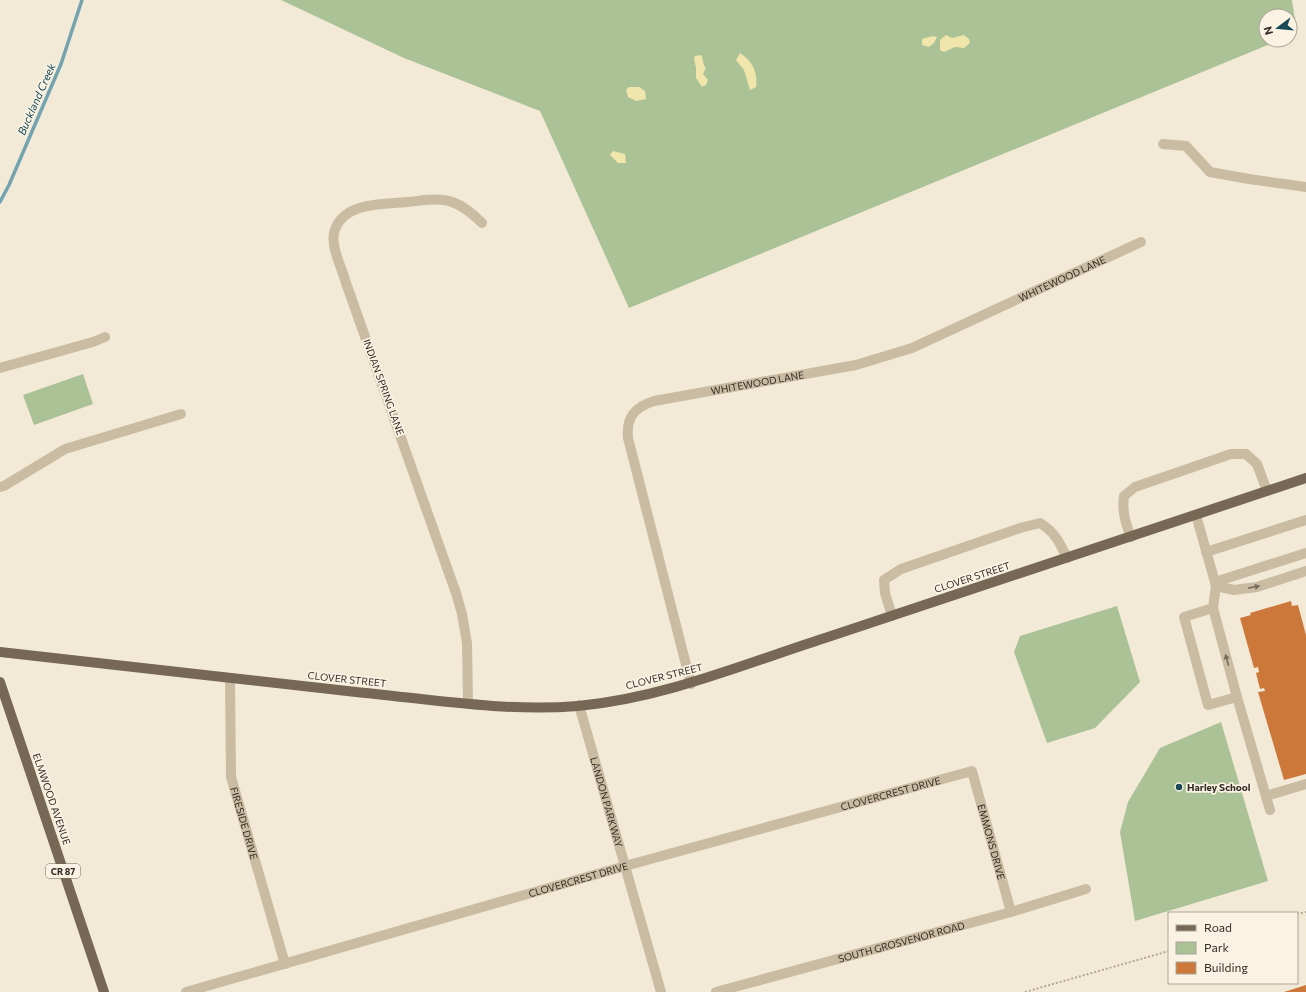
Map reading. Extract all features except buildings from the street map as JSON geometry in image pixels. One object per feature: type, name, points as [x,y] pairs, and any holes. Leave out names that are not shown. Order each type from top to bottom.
[{"type":"main road","name":"CLOVER STREET","points":[[0,652],[468,703],[521,707],[579,706],[613,701],[691,684],[1306,478]]},
{"type":"main road","name":"ELMWOOD AVENUE","points":[[0,682],[104,992]]},
{"type":"street","points":[[1162,144],[1186,146],[1210,172],[1306,187]]},
{"type":"street","name":"INDIAN SPRING LANE","points":[[468,703],[467,643],[462,614],[456,593],[346,283],[333,240],[335,231],[344,216],[354,210],[374,205],[444,200],[461,206],[473,214],[482,223]]},
{"type":"street","name":"WHITEWOOD LANE","points":[[691,684],[628,438],[627,431],[629,420],[636,410],[644,404],[654,401],[856,365],[912,348],[1141,242]]},
{"type":"street","points":[[0,368],[93,342],[104,337]]},
{"type":"street","points":[[0,487],[65,449],[181,414]]},
{"type":"street","points":[[1130,537],[1124,520],[1124,496],[1135,487],[1224,456],[1231,454],[1246,454],[1258,464],[1267,491]]},
{"type":"street","points":[[1196,515],[1216,584],[1213,608],[1270,810]]},
{"type":"street","points":[[1206,552],[1306,520]]},
{"type":"street","points":[[892,616],[885,593],[884,580],[902,569],[1020,528],[1040,523],[1050,529],[1067,558]]},
{"type":"street","points":[[1216,584],[1306,553]]},
{"type":"street","points":[[1216,584],[1234,590],[1257,587],[1306,571]]},
{"type":"street","points":[[1213,608],[1184,617],[1208,705],[1238,697]]},
{"type":"street","name":"FIRESIDE DRIVE","points":[[230,678],[231,777],[285,964]]},
{"type":"street","name":"LANDON PARKWAY","points":[[579,706],[660,992]]},
{"type":"street","name":"CLOVERCREST DRIVE","points":[[186,992],[625,866],[972,771]]},
{"type":"street","name":"EMMONS DRIVE","points":[[972,771],[1010,912]]},
{"type":"street","points":[[1266,796],[1306,784]]},
{"type":"street","name":"SOUTH GROSVENOR ROAD","points":[[716,992],[1010,912],[1086,889]]},
{"type":"path","points":[[1025,992],[1168,951]]},
{"type":"green space","points":[[281,0],[1292,0],[1293,8],[1258,8],[1258,48],[1261,48],[629,308],[540,111],[404,58]]},
{"type":"green space","points":[[83,374],[93,404],[34,425],[23,395]]},
{"type":"green space","points":[[1117,606],[1140,682],[1095,728],[1047,743],[1014,652],[1020,636]]},
{"type":"green space","points":[[1221,722],[1268,881],[1135,921],[1120,832],[1128,802],[1160,748]]},
{"type":"sand","points":[[946,35],[952,38],[964,35],[969,39],[970,43],[964,48],[955,47],[944,52],[940,50],[940,40]]},
{"type":"sand","points":[[933,36],[937,37],[934,43],[929,47],[922,45],[922,39]]},
{"type":"sand","points":[[740,53],[745,56],[754,68],[756,87],[750,90],[744,70],[736,60]]},
{"type":"sand","points":[[701,55],[706,68],[703,74],[708,80],[706,85],[702,87],[696,78],[694,59],[695,56]]},
{"type":"sand","points":[[629,87],[639,87],[645,91],[646,99],[636,101],[628,97],[626,90]]},
{"type":"sand","points":[[613,151],[625,154],[626,163],[618,163],[610,155]]},
{"type":"waterway","name":"Buckland Creek","points":[[0,202],[9,185],[61,64],[82,0]]},
{"type":"place","name":"Harley School","points":[[1179,787]]}]
